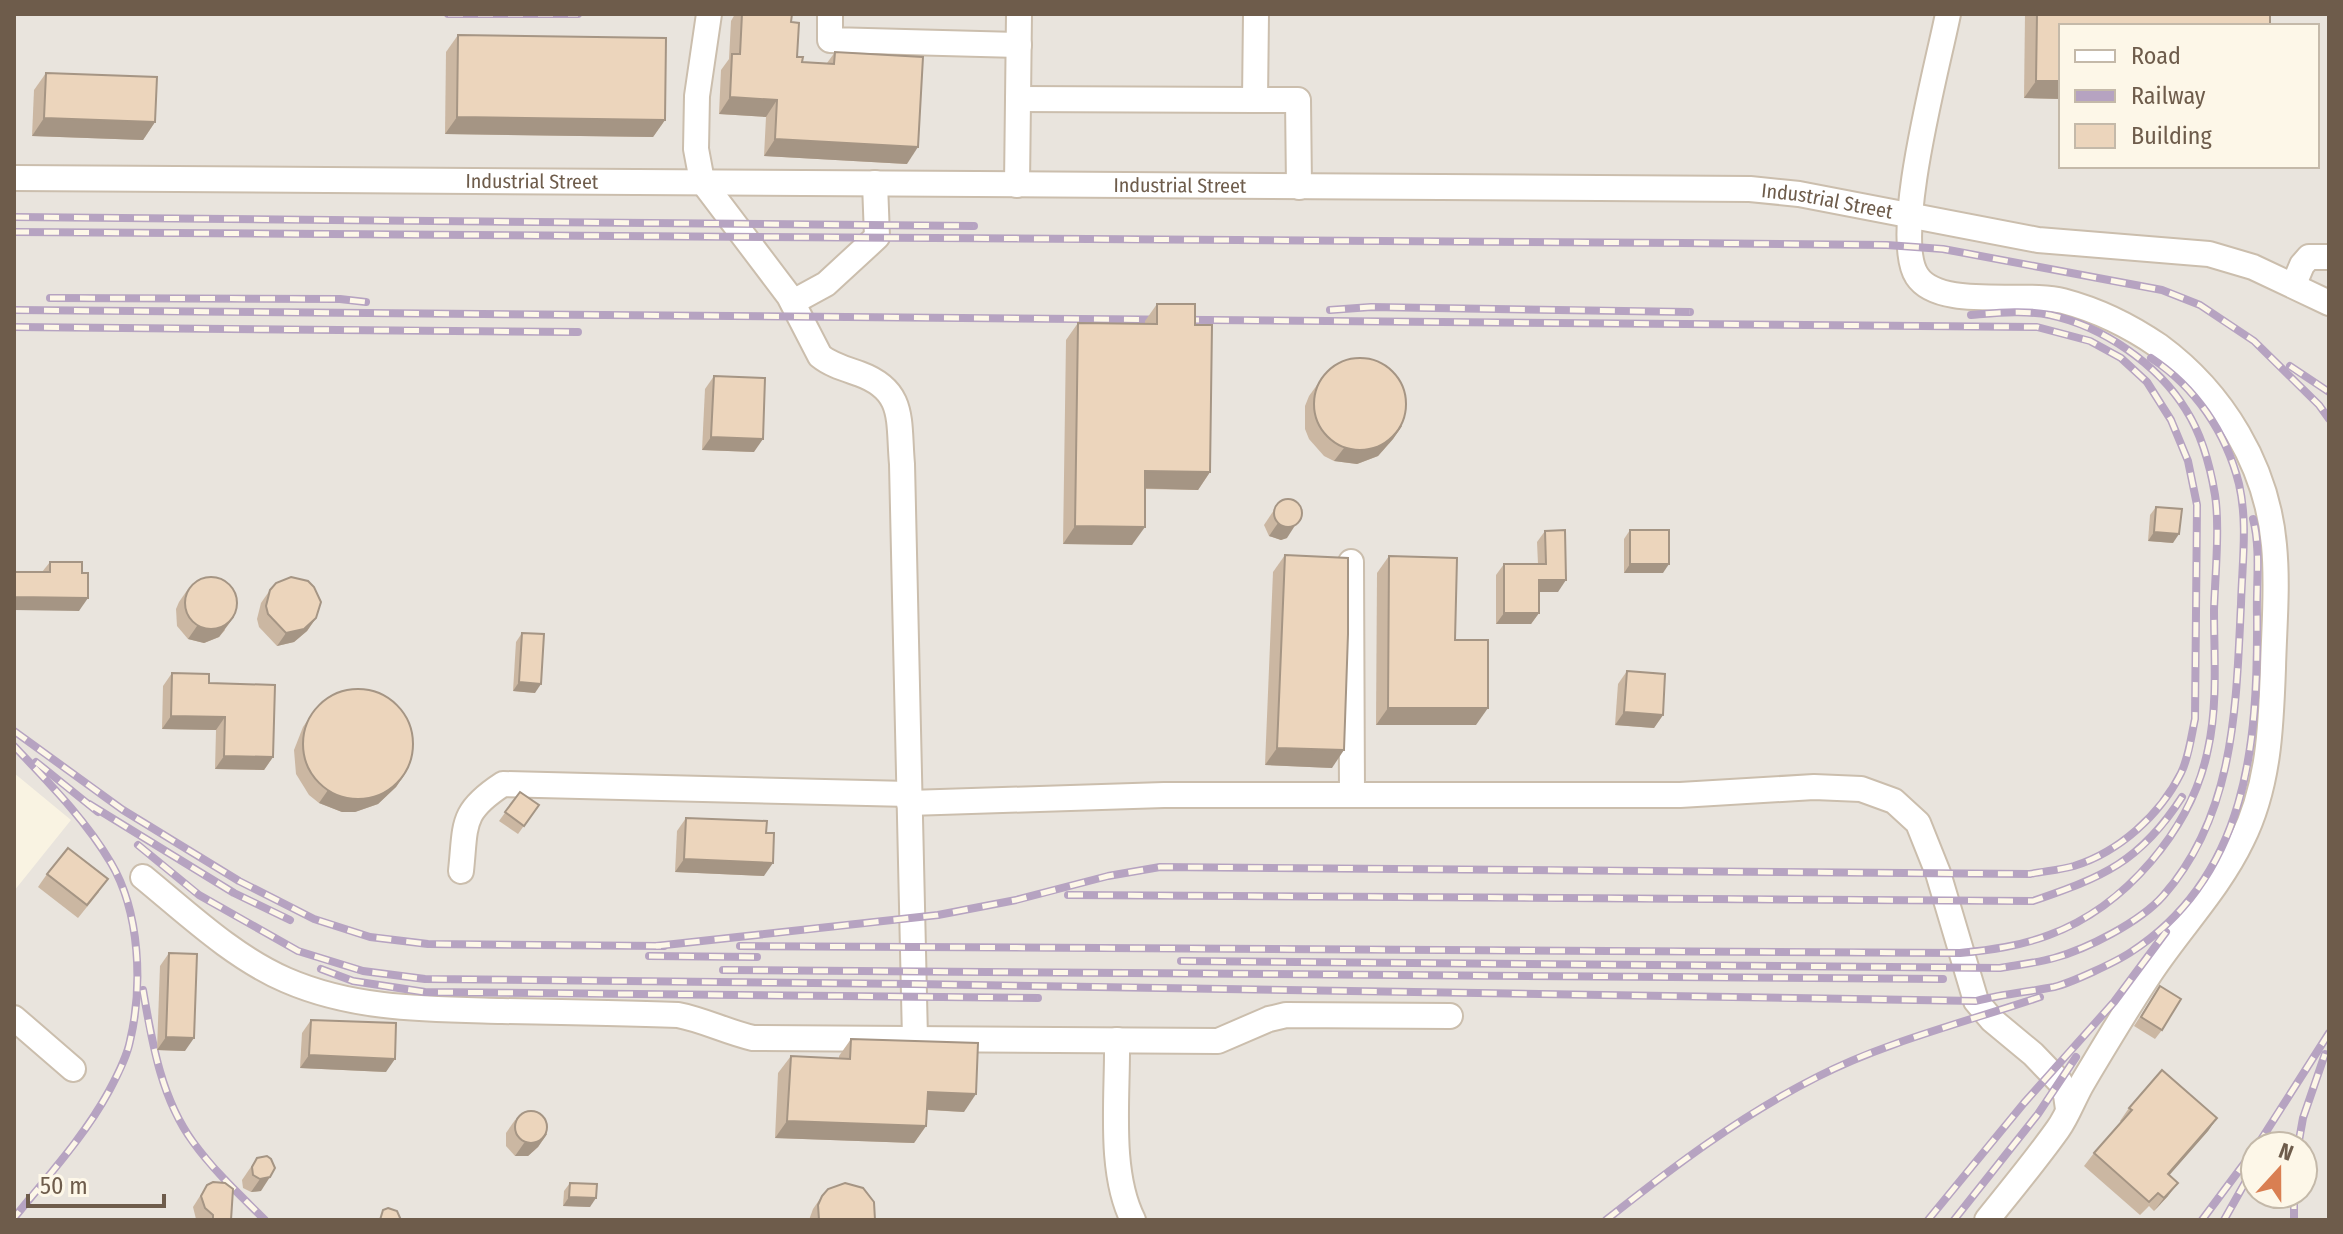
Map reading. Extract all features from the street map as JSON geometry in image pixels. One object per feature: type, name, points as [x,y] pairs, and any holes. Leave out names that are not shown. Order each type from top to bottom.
[{"type":"street","points":[[709,14],[697,96],[696,149],[702,181],[793,302],[820,356],[878,381],[894,399],[903,478],[915,1039]]},
{"type":"street","points":[[830,14],[830,40],[1019,45]]},
{"type":"street","points":[[1017,185],[1019,14]]},
{"type":"street","points":[[1255,100],[1256,14]]},
{"type":"street","points":[[1948,14],[1925,112],[1910,215],[1908,238],[1913,270],[1920,282],[1931,290],[1960,297],[2061,300],[2095,311],[2122,323],[2182,364],[2214,399],[2247,450],[2263,491],[2274,541],[2276,578],[2271,732],[2264,771],[2243,839],[2218,881],[2118,1022],[2058,1129],[1987,1220]]},
{"type":"street","points":[[1018,99],[1298,100],[1299,187]]},
{"type":"street","name":"Industrial Street","points":[[14,178],[1750,189],[1799,194],[2038,240],[2209,254],[2253,267],[2329,303]]},
{"type":"street","points":[[793,302],[826,284],[877,237],[875,183]]},
{"type":"street","points":[[2294,284],[2309,257],[2329,257]]},
{"type":"street","points":[[1351,562],[1352,794]]},
{"type":"street","points":[[461,871],[467,818],[481,798],[503,784],[909,798],[1680,795],[1851,787],[1894,801],[1918,823],[1929,849],[1976,1001],[1992,1020],[2033,1054],[2060,1082],[2068,1109]]},
{"type":"street","points":[[143,877],[252,962],[284,980],[361,1003],[410,1009],[678,1015],[701,1019],[733,1034],[753,1038],[1218,1041],[1286,1015],[1450,1016]]},
{"type":"street","points":[[14,1018],[73,1069]]},
{"type":"street","points":[[1117,1040],[1118,1171],[1125,1204],[1133,1220]]},
{"type":"shaded area","points":[[14,14],[2329,14],[2329,1220],[14,1220],[14,891],[71,820],[14,773]]},
{"type":"building","points":[[742,14],[792,14],[791,22],[799,23],[797,57],[803,57],[802,62],[834,64],[835,52],[923,57],[918,147],[775,139],[777,100],[730,97],[732,54],[740,54]]},
{"type":"building","points":[[2037,14],[2270,14],[2270,24],[2059,24],[2059,81],[2036,81]]},
{"type":"building","points":[[458,35],[666,38],[665,120],[457,117]]},
{"type":"building","points":[[46,73],[157,77],[155,122],[44,118]]},
{"type":"building","points":[[1157,304],[1195,304],[1195,325],[1212,325],[1210,472],[1145,471],[1145,527],[1075,526],[1078,323],[1157,324]]},
{"type":"building","points":[[1360,358],[1378,361],[1393,371],[1403,386],[1406,404],[1403,422],[1393,437],[1378,447],[1360,450],[1342,447],[1327,437],[1317,422],[1314,404],[1317,386],[1327,371],[1342,361]]},
{"type":"building","points":[[714,376],[765,378],[763,439],[711,437]]},
{"type":"building","points":[[1288,499],[1298,503],[1302,513],[1298,523],[1288,527],[1278,523],[1274,513],[1278,503]]},
{"type":"building","points":[[2156,507],[2182,509],[2179,534],[2154,532]]},
{"type":"building","points":[[1565,530],[1566,580],[1539,580],[1539,613],[1504,613],[1504,564],[1546,564],[1545,531]]},
{"type":"building","points":[[1630,530],[1669,530],[1669,564],[1630,564]]},
{"type":"building","points":[[1285,555],[1348,558],[1344,750],[1277,748]]},
{"type":"building","points":[[1389,556],[1457,558],[1455,640],[1488,640],[1488,708],[1388,708]]},
{"type":"building","points":[[50,562],[82,562],[82,573],[88,573],[88,598],[14,597],[14,572],[50,572]]},
{"type":"building","points":[[211,577],[230,584],[237,603],[230,622],[211,629],[192,622],[185,603],[192,584]]},
{"type":"building","points":[[291,577],[308,581],[321,602],[316,618],[304,629],[286,633],[268,614],[266,606],[270,590],[276,583]]},
{"type":"building","points":[[522,633],[544,634],[541,684],[519,682]]},
{"type":"building","points":[[1627,671],[1665,674],[1663,715],[1624,712]]},
{"type":"building","points":[[172,673],[209,674],[209,683],[275,685],[273,757],[224,756],[225,717],[171,716]]},
{"type":"building","points":[[358,689],[379,693],[397,705],[409,723],[413,744],[409,765],[397,783],[379,795],[358,799],[337,795],[319,783],[307,765],[303,744],[307,723],[319,705],[337,693]]},
{"type":"building","points":[[520,792],[539,805],[524,826],[505,812]]},
{"type":"building","points":[[686,818],[767,821],[766,833],[774,833],[773,863],[684,859]]},
{"type":"building","points":[[68,848],[108,879],[87,905],[47,874]]},
{"type":"building","points":[[169,953],[197,954],[194,1038],[166,1037]]},
{"type":"building","points":[[2160,986],[2181,999],[2162,1030],[2141,1017]]},
{"type":"building","points":[[311,1020],[396,1023],[395,1059],[309,1055]]},
{"type":"building","points":[[851,1039],[978,1043],[976,1094],[928,1092],[926,1126],[787,1121],[791,1056],[850,1059]]},
{"type":"building","points":[[2162,1070],[2217,1118],[2168,1174],[2178,1183],[2164,1198],[2158,1193],[2149,1202],[2094,1153]]},
{"type":"building","points":[[531,1111],[543,1115],[547,1127],[543,1139],[531,1143],[519,1139],[515,1127],[519,1115]]},
{"type":"building","points":[[267,1156],[275,1168],[270,1177],[260,1179],[253,1175],[252,1167],[257,1158]]},
{"type":"building","points":[[225,1183],[233,1189],[231,1220],[213,1220],[213,1215],[205,1208],[201,1196],[207,1185]]},
{"type":"building","points":[[570,1183],[597,1184],[596,1198],[569,1197]]},
{"type":"building","points":[[845,1183],[863,1188],[874,1202],[875,1220],[819,1220],[818,1205],[822,1196],[828,1189]]},
{"type":"building","points":[[383,1210],[397,1211],[401,1220],[380,1220]]},
{"type":"railway","points":[[448,14],[578,14]]},
{"type":"railway","points":[[14,217],[974,226]]},
{"type":"railway","points":[[14,232],[1682,243],[1887,245],[1943,249],[2162,290],[2200,305],[2254,341],[2319,405],[2329,419]]},
{"type":"railway","points":[[50,298],[340,299],[366,302]]},
{"type":"railway","points":[[1330,310],[1371,307],[1690,312]]},
{"type":"railway","points":[[14,310],[2037,327],[2090,341],[2121,358],[2147,382],[2171,420],[2188,461],[2197,505],[2195,719],[2188,754],[2172,788],[2150,817],[2107,851],[2074,866],[2030,874],[1160,867],[938,915],[656,946]]},
{"type":"railway","points":[[740,946],[1960,953],[2027,942],[2077,922],[2104,905],[2151,862],[2171,836],[2200,779],[2211,732],[2214,697],[2215,495],[2205,451],[2186,410],[2160,377],[2127,349],[2089,328],[2050,315],[2020,312],[1971,315]]},
{"type":"railway","points":[[14,327],[578,332]]},
{"type":"railway","points":[[1181,961],[2000,968],[2067,954],[2127,925],[2163,896],[2187,864],[2205,830],[2218,795],[2233,720],[2243,559],[2242,499],[2226,446],[2195,397],[2151,358]]},
{"type":"railway","points":[[2290,366],[2329,392]]},
{"type":"railway","points":[[138,845],[199,895],[298,951],[363,971],[425,979],[1976,1001],[2054,987],[2082,977],[2131,952],[2170,921],[2200,885],[2223,846],[2238,803],[2254,711],[2258,555],[2253,519]]},
{"type":"railway","points":[[14,731],[123,810],[239,881],[314,919],[370,937],[428,944],[664,946]]},
{"type":"railway","points":[[14,746],[78,816],[111,863],[128,904],[137,973],[137,997],[130,1041],[115,1079],[77,1141],[14,1218]]},
{"type":"railway","points":[[36,762],[98,812]]},
{"type":"railway","points":[[1068,895],[2033,901],[2080,884],[2118,864],[2151,837],[2182,797]]},
{"type":"railway","points":[[89,804],[234,893],[290,920]]},
{"type":"railway","points":[[1928,1220],[2024,1103],[2114,1002],[2166,932]]},
{"type":"railway","points":[[649,956],[757,957]]},
{"type":"railway","points":[[321,969],[353,981],[425,992],[1038,998]]},
{"type":"railway","points":[[723,970],[1943,979]]},
{"type":"railway","points":[[143,990],[159,1069],[182,1125],[210,1163],[265,1220]]},
{"type":"railway","points":[[1606,1220],[1734,1125],[1817,1077],[1897,1043],[2040,997]]},
{"type":"railway","points":[[2267,1130],[2329,1033]]},
{"type":"railway","points":[[2301,1130],[2325,1054]]},
{"type":"railway","points":[[1954,1220],[2038,1114],[2076,1057]]},
{"type":"railway","points":[[2202,1220],[2239,1170]]},
{"type":"railway","points":[[2224,1220],[2239,1193]]},
{"type":"railway","points":[[2294,1210],[2294,1220]]}]
